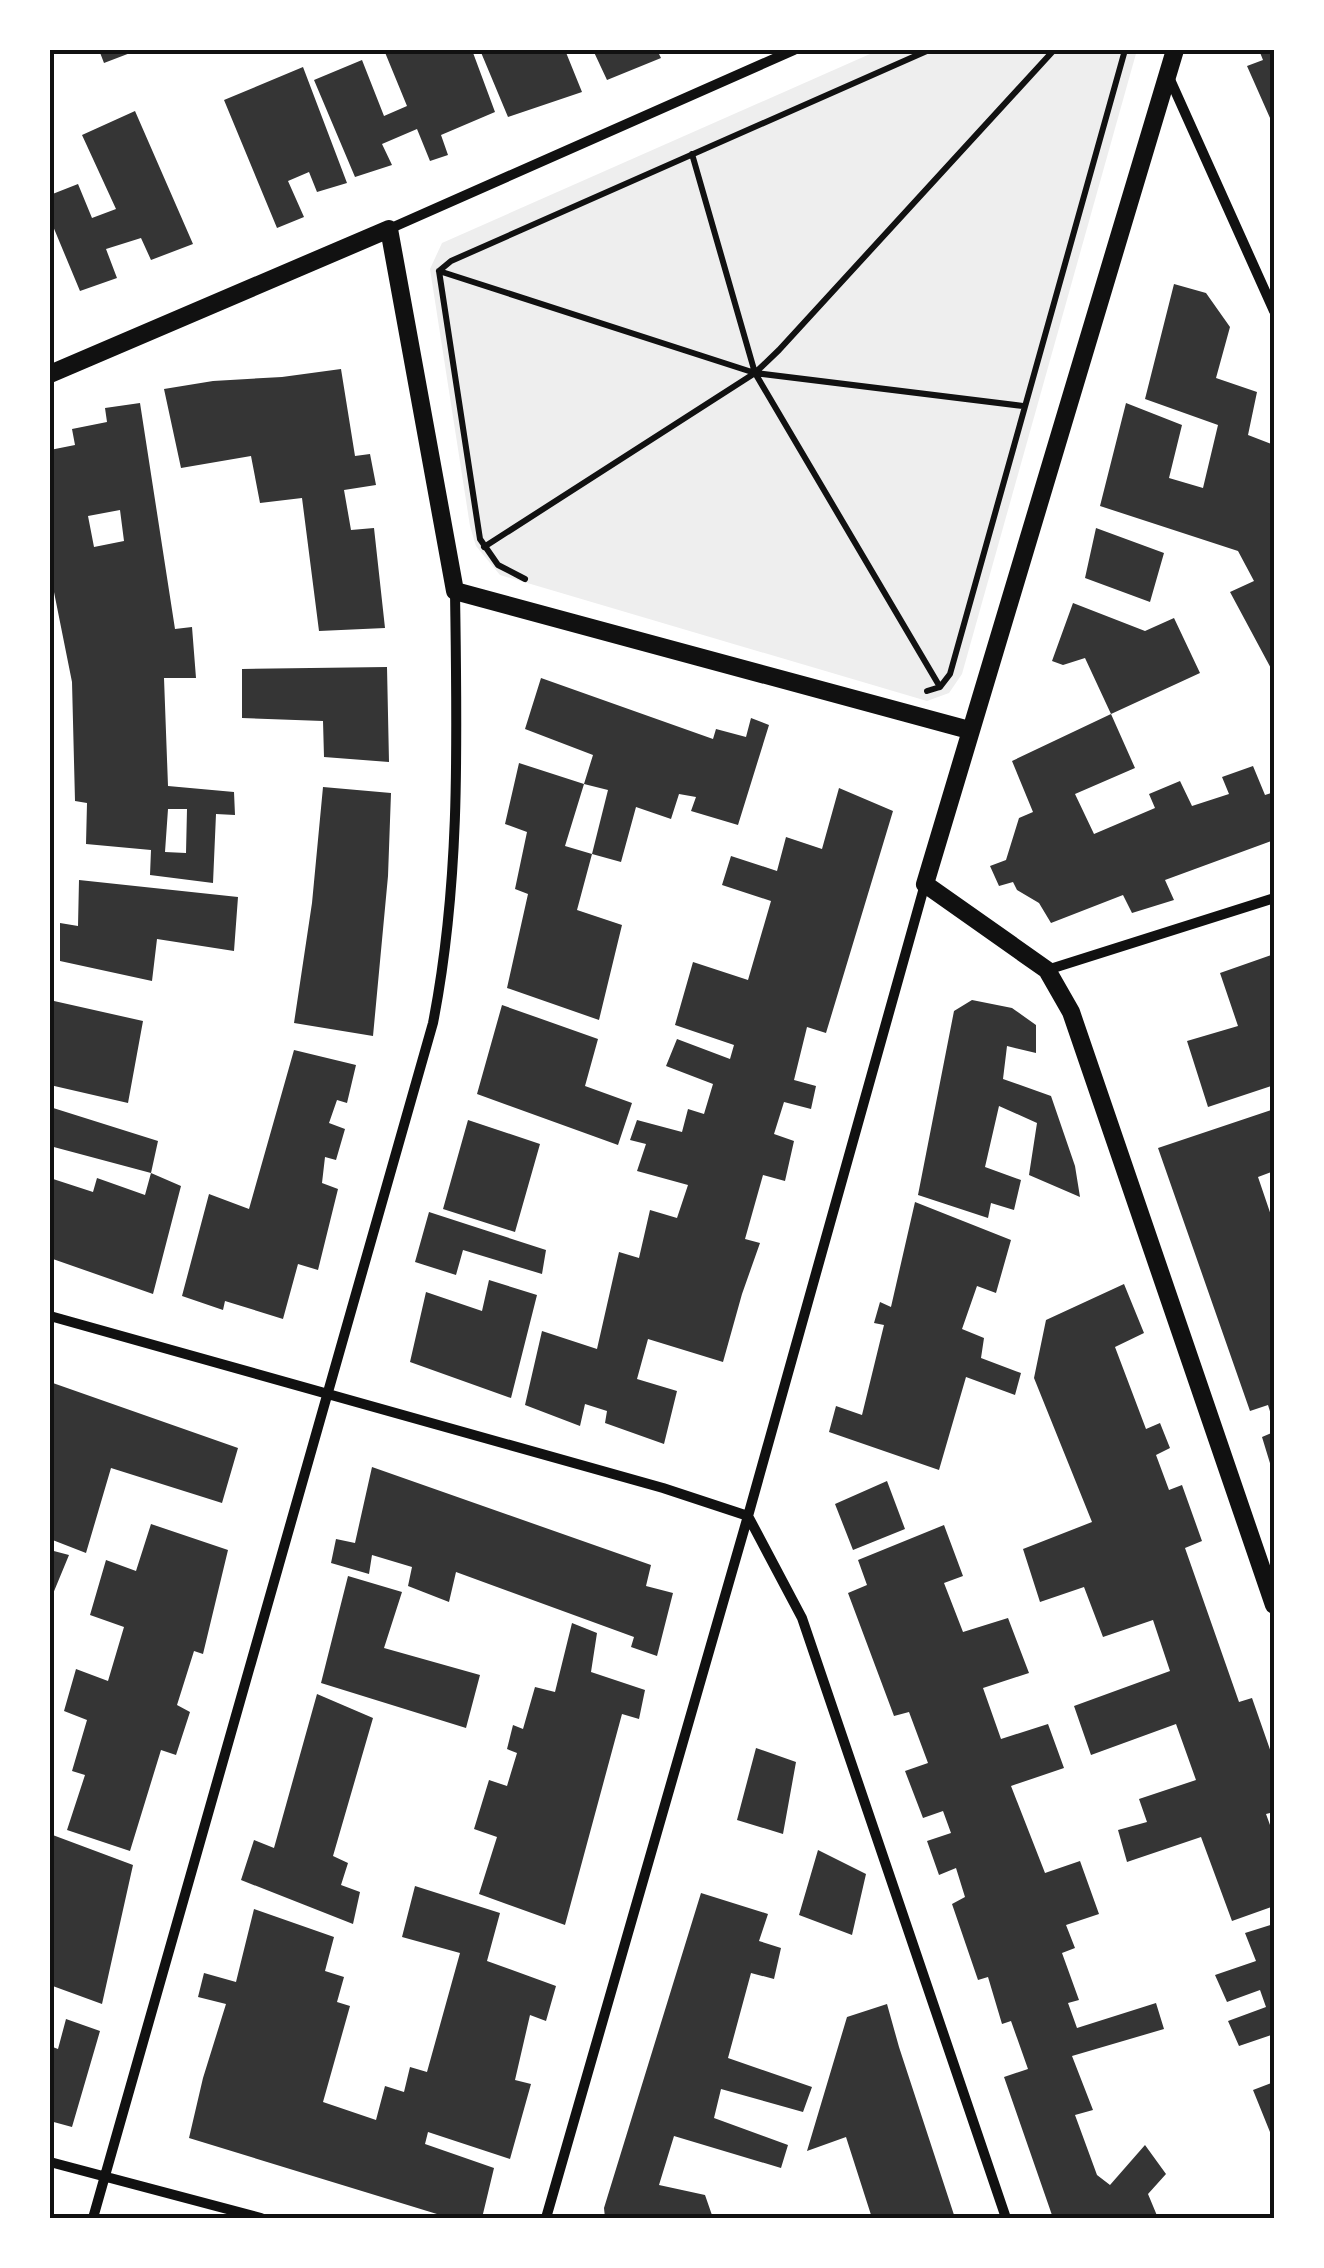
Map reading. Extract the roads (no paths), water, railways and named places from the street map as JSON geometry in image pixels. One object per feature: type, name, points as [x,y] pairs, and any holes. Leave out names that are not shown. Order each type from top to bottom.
[{"type":"street","points":[[50,374],[794,50]]},
{"type":"street","points":[[546,2218],[969,730],[1175,50]]},
{"type":"street","points":[[1168,74],[1274,311]]},
{"type":"street","points":[[93,2218],[433,1023],[446,956],[454,887],[458,758],[455,591],[389,229]]},
{"type":"street","points":[[455,591],[969,730]]},
{"type":"street","points":[[925,884],[1047,970],[1071,1012],[1274,1605]]},
{"type":"street","points":[[1047,970],[1274,898]]},
{"type":"street","points":[[50,1316],[663,1488],[748,1516],[802,1618],[1006,2218]]},
{"type":"street","points":[[50,2162],[262,2218]]}]
